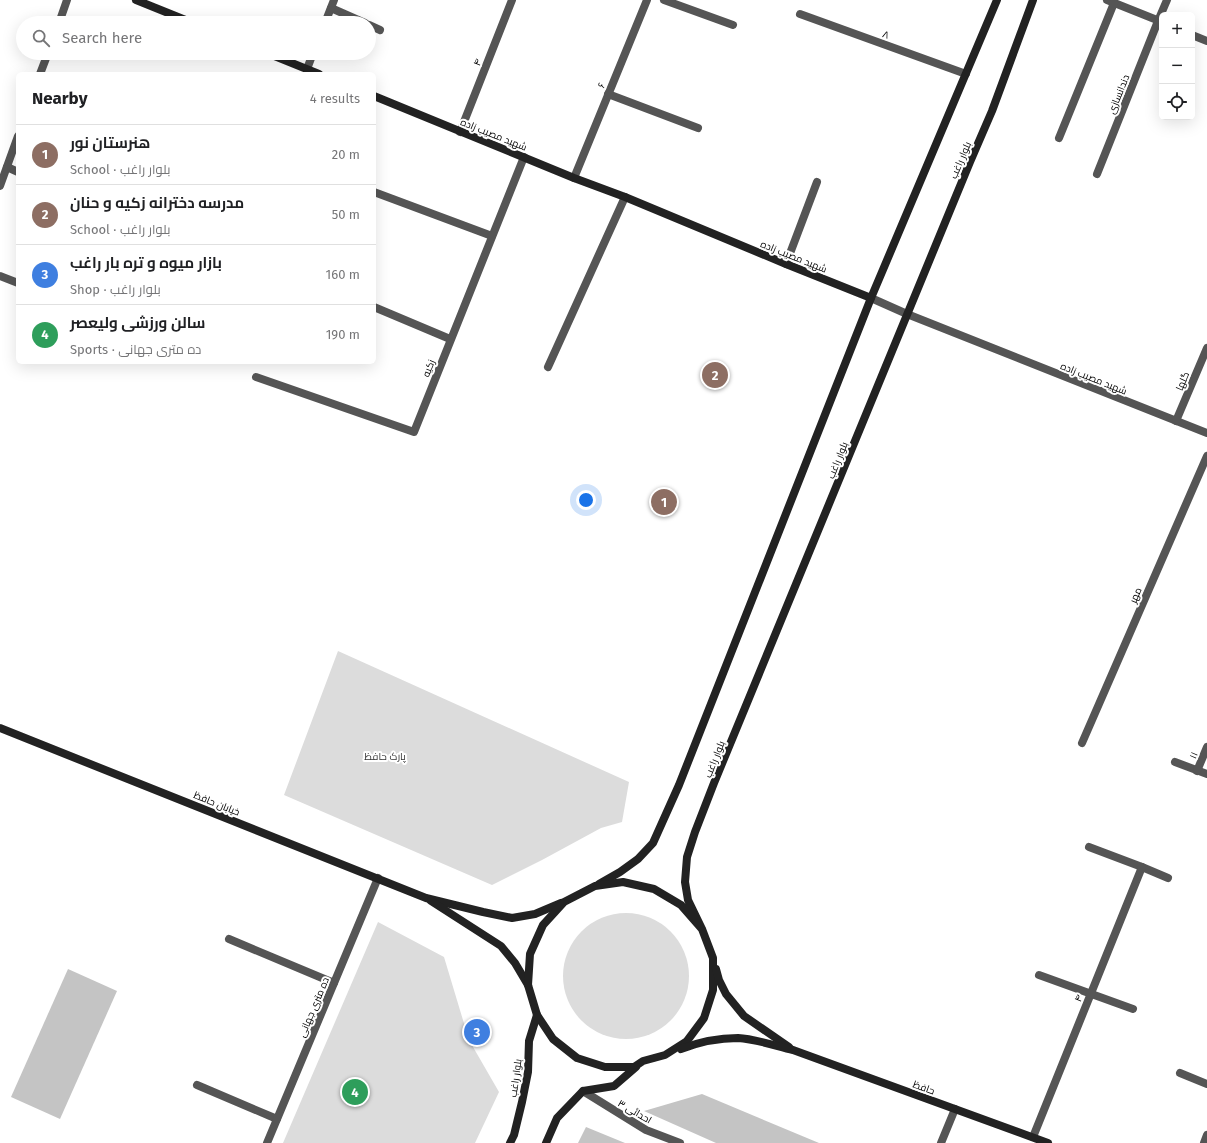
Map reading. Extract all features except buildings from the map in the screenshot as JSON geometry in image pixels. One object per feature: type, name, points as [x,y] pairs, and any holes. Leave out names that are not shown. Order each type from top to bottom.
[{"type":"street","points":[[61,16],[67,0]]},
{"type":"street","points":[[136,0],[176,16]]},
{"type":"street","name":"۴","points":[[460,132],[512,0]]},
{"type":"street","name":"۶","points":[[574,178],[647,0]]},
{"type":"street","points":[[664,0],[733,25]]},
{"type":"street","points":[[713,958],[713,990],[704,1018],[686,1041],[665,1055],[643,1060],[634,1067],[605,1067],[577,1058],[553,1040],[537,1015],[528,985],[530,954],[542,925],[564,902],[620,872],[638,859],[653,843],[679,785],[871,298],[997,0]]},
{"type":"street","name":"بلوار راغب","points":[[713,958],[702,929],[688,900],[685,882],[687,857],[689,851],[714,784],[992,111],[1033,0]]},
{"type":"street","name":"دندانسازی","points":[[1163,12],[1167,0]]},
{"type":"street","points":[[1059,138],[1111,1],[1159,22]]},
{"type":"street","points":[[328,16],[332,4],[353,16]]},
{"type":"street","name":"۸","points":[[800,14],[966,74]]},
{"type":"street","name":"دندانسازی","points":[[1097,174],[1159,24]]},
{"type":"street","points":[[376,28],[380,30]]},
{"type":"street","points":[[1195,36],[1207,41]]},
{"type":"street","points":[[41,72],[45,60]]},
{"type":"street","points":[[284,60],[314,72]]},
{"type":"street","points":[[307,69],[310,60]]},
{"type":"street","points":[[608,94],[698,128]]},
{"type":"street","name":"شهید مصیب زاده","points":[[376,97],[574,178],[625,197],[907,314],[1207,433]]},
{"type":"street","points":[[0,186],[16,142]]},
{"type":"street","name":"زکیه","points":[[256,377],[414,432],[524,157]]},
{"type":"street","points":[[7,167],[16,171]]},
{"type":"street","points":[[786,264],[817,182]]},
{"type":"street","points":[[376,193],[492,236]]},
{"type":"street","points":[[548,367],[625,197]]},
{"type":"street","points":[[0,276],[16,282]]},
{"type":"street","points":[[376,308],[450,339]]},
{"type":"street","name":"گلها","points":[[1176,421],[1207,348]]},
{"type":"street","name":"مهر","points":[[1082,743],[1207,456]]},
{"type":"street","name":"خیابان حافظ","points":[[0,728],[426,898],[512,918],[535,914],[564,902]]},
{"type":"street","name":"۱۱","points":[[1197,771],[1207,747]]},
{"type":"street","points":[[1174,762],[1207,774]]},
{"type":"street","points":[[1089,848],[1168,878]]},
{"type":"street","name":"۴","points":[[1033,1137],[1142,867]]},
{"type":"street","name":"ده متری جهانی","points":[[267,1143],[378,878]]},
{"type":"street","points":[[595,886],[623,882],[654,888],[681,905],[702,929]]},
{"type":"street","name":"خیابان حافظ","points":[[426,898],[501,946],[515,963],[528,985]]},
{"type":"street","points":[[229,939],[334,983]]},
{"type":"street","name":"حافظ","points":[[713,958],[719,980],[726,994],[744,1016],[793,1050]]},
{"type":"street","points":[[1039,976],[1133,1009]]},
{"type":"street","name":"بلوار راغب","points":[[510,1143],[514,1135],[522,1102],[528,1072],[529,1041],[537,1015]]},
{"type":"street","name":"حافظ","points":[[665,1055],[699,1042],[739,1038],[793,1050],[1048,1143]]},
{"type":"street","points":[[546,1143],[557,1118],[583,1091],[614,1086],[643,1060]]},
{"type":"street","points":[[1180,1073],[1207,1084]]},
{"type":"street","points":[[197,1085],[277,1119]]},
{"type":"street","name":"احداثی ۳","points":[[583,1091],[646,1130],[680,1143]]},
{"type":"street","points":[[941,1143],[955,1109]]},
{"type":"street","points":[[1204,1143],[1207,1135]]},
{"type":"green space","name":"پارک حافظ","points":[[338,651],[629,782],[622,822],[601,828],[492,885],[284,795]]},
{"type":"green space","points":[[632,913],[656,920],[671,931],[682,946],[688,964],[688,988],[682,1006],[671,1021],[656,1032],[638,1038],[620,1039],[596,1032],[581,1021],[570,1006],[564,988],[563,970],[570,946],[581,931],[596,920],[614,914]]},
{"type":"green space","points":[[378,922],[444,957],[469,1040],[499,1092],[475,1143],[283,1143]]},
{"type":"place","name":"مدرسه دخترانه زکیه و حنان","points":[[715,375]]},
{"type":"place","name":"هنرستان نور","points":[[664,502]]},
{"type":"place","name":"بازار میوه و تره بار راغب","points":[[477,1032]]},
{"type":"place","name":"سالن ورزشی ولیعصر","points":[[355,1092]]}]
